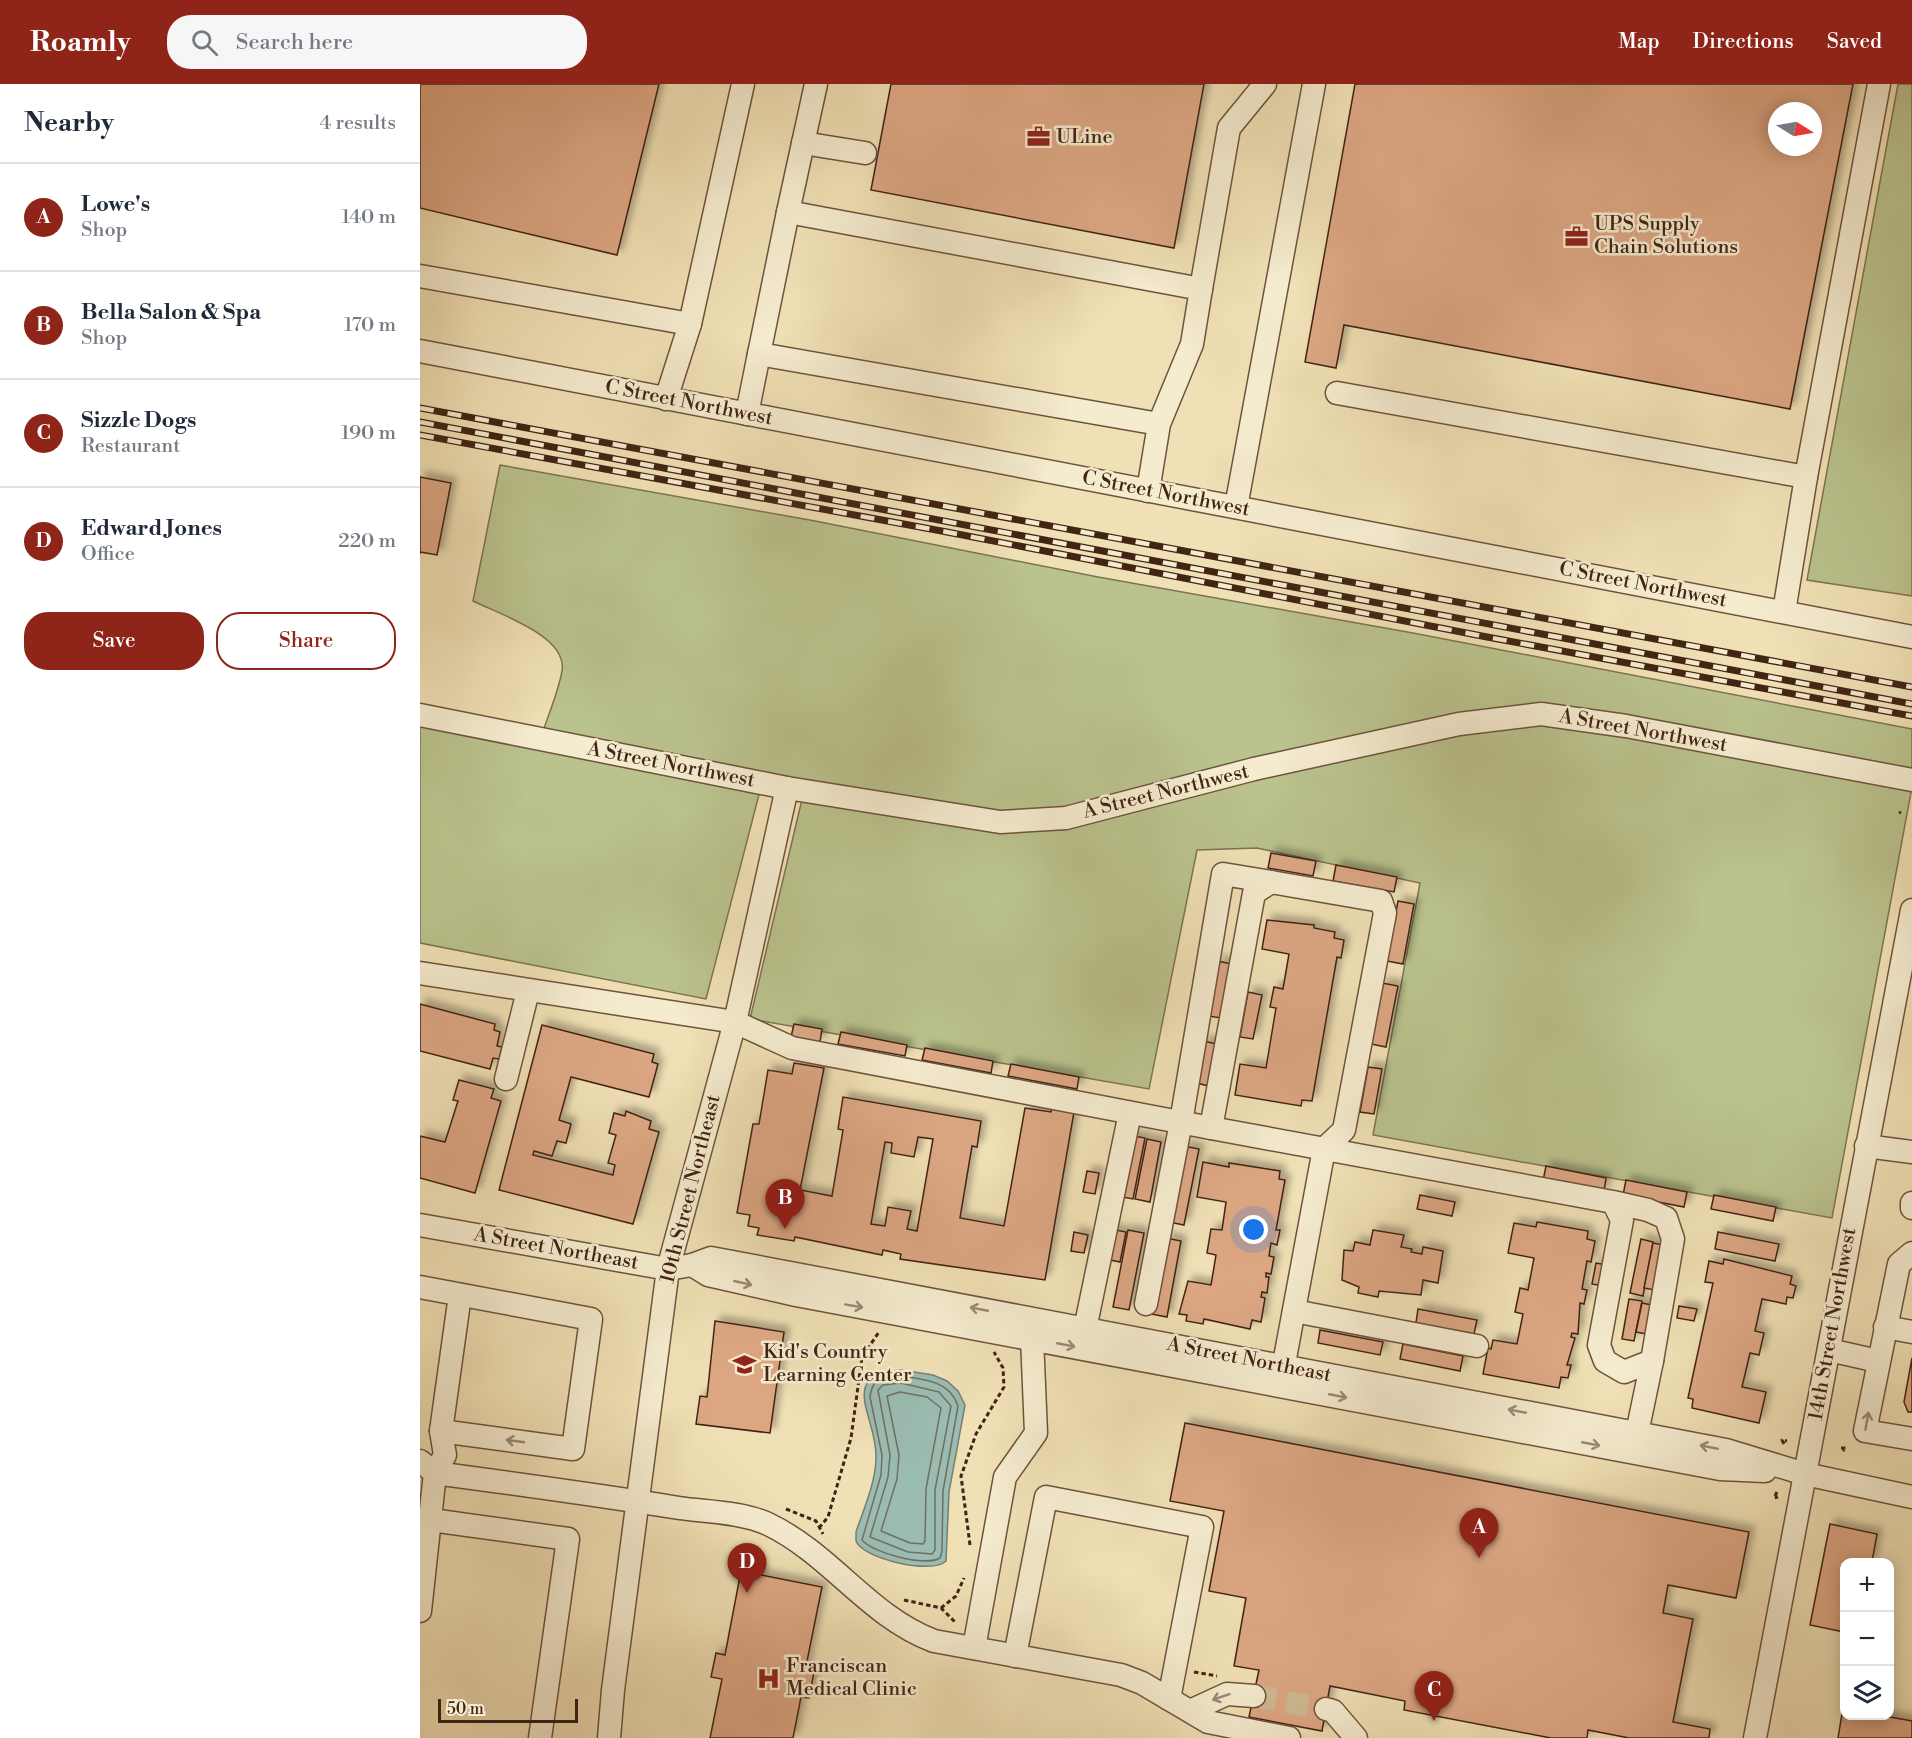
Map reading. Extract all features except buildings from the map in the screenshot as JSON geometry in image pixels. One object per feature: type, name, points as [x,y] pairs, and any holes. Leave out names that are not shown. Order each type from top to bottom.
[{"type":"street","points":[[666,399],[690,324],[743,84]]},
{"type":"street","points":[[747,414],[816,84]]},
{"type":"street","points":[[1148,490],[1159,424],[1192,344],[1229,128],[1265,84]]},
{"type":"street","points":[[1236,507],[1314,84]]},
{"type":"street","points":[[1784,612],[1806,477],[1879,84]]},
{"type":"street","points":[[803,143],[865,153]]},
{"type":"street","points":[[788,212],[1201,290]]},
{"type":"street","points":[[420,276],[690,324]]},
{"type":"street","name":"C Street Northwest","points":[[420,351],[1912,637]]},
{"type":"street","points":[[759,354],[1159,424]]},
{"type":"street","points":[[1337,393],[1806,477]]},
{"type":"street","name":"A Street Northwest","points":[[420,715],[787,788],[1000,822],[1066,818],[1254,770],[1459,724],[1541,714],[1626,726],[1912,780]]},
{"type":"street","name":"10th Street Northeast","points":[[609,1738],[613,1690],[668,1269],[735,1022],[787,788]]},
{"type":"street","points":[[1146,1304],[1181,1122],[1223,874],[1381,901],[1385,913],[1344,1130],[1323,1149],[1282,1376]]},
{"type":"street","points":[[1211,1128],[1254,893],[1271,882]]},
{"type":"street","name":"14th Street Northwest","points":[[1755,1738],[1912,910]]},
{"type":"street","points":[[420,973],[735,1022],[792,1048],[1648,1210],[1666,1218],[1673,1239],[1637,1433]]},
{"type":"street","points":[[506,1079],[528,991]]},
{"type":"street","points":[[1084,1329],[1130,1113]]},
{"type":"street","points":[[1866,1146],[1912,1152]]},
{"type":"street","points":[[1613,1202],[1622,1220],[1599,1345],[1605,1361],[1624,1372],[1652,1361]]},
{"type":"street","points":[[1912,1203],[1912,1208]]},
{"type":"street","name":"A Street Northeast","points":[[420,1226],[668,1269],[692,1265],[708,1275],[796,1295],[1034,1329],[1282,1376],[1720,1469],[1805,1474]]},
{"type":"street","points":[[1906,1258],[1903,1291],[1885,1327],[1865,1431],[1912,1439]]},
{"type":"street","points":[[420,1287],[591,1319],[573,1449],[441,1431]]},
{"type":"street","points":[[428,1467],[445,1455],[441,1431],[460,1294]]},
{"type":"street","points":[[1294,1311],[1477,1346]]},
{"type":"street","points":[[1885,1327],[1912,1332]]},
{"type":"street","points":[[974,1648],[1005,1477],[1036,1433],[1034,1329]]},
{"type":"street","name":"A Street Northeast","points":[[1034,1329],[1084,1329],[1282,1376],[1637,1433],[1726,1450],[1805,1474],[1912,1496]]},
{"type":"street","points":[[1828,1350],[1878,1361]]},
{"type":"street","points":[[428,1467],[765,1523],[815,1552],[856,1590],[909,1632],[934,1641],[1121,1675],[1142,1683],[1208,1722],[1289,1738]]},
{"type":"street","points":[[420,1611],[431,1520],[428,1467]]},
{"type":"street","points":[[1015,1656],[1046,1497],[1202,1527],[1169,1699]]},
{"type":"street","points":[[431,1520],[568,1539],[540,1738]]},
{"type":"street","points":[[1191,1712],[1227,1694],[1254,1696]]},
{"type":"street","points":[[1326,1709],[1333,1711],[1356,1738]]},
{"type":"path","points":[[819,1527],[828,1517],[851,1438],[862,1357],[882,1328]]},
{"type":"path","points":[[970,1547],[961,1476],[976,1434],[1004,1386],[1003,1368],[994,1352],[988,1349]]},
{"type":"path","points":[[941,1608],[956,1596],[966,1573]]},
{"type":"green space","points":[[1898,84],[1912,84],[1912,596],[1807,580]]},
{"type":"green space","points":[[500,465],[815,521],[1098,577],[1413,633],[1912,729],[1912,787],[1832,1218],[1373,1135],[1420,883],[1257,848],[1197,850],[1149,1089],[750,1019],[804,791],[762,783],[706,999],[420,943],[420,715],[541,738],[562,671],[561,658],[554,647],[543,637],[530,628],[473,601]]},
{"type":"water","points":[[901,1370],[933,1375],[947,1381],[958,1391],[965,1405],[949,1492],[946,1561],[938,1565],[913,1566],[884,1559],[861,1548],[856,1541],[856,1532],[874,1476],[876,1457],[875,1442],[864,1400],[865,1389],[870,1380],[881,1373]]},
{"type":"tunnel","points":[[1254,1696],[1326,1709]]},
{"type":"railway","points":[[420,408],[1912,687]]},
{"type":"railway","points":[[420,422],[1912,704]]},
{"type":"railway","points":[[420,435],[947,532],[1487,637],[1912,716]]},
{"type":"place","name":"ULine","points":[[1038,137]]},
{"type":"place","name":"UPS Supply Chain Solutions","points":[[1576,236]]},
{"type":"place","name":"Bella Salon & Spa","points":[[785,1229]]},
{"type":"place","name":"Kid's Country Learning Center","points":[[745,1364]]},
{"type":"place","name":"Lowe's","points":[[1479,1558]]},
{"type":"place","name":"Edward Jones","points":[[747,1593]]},
{"type":"place","name":"Franciscan Medical Clinic","points":[[768,1678]]},
{"type":"place","name":"Sizzle Dogs","points":[[1434,1721]]}]
